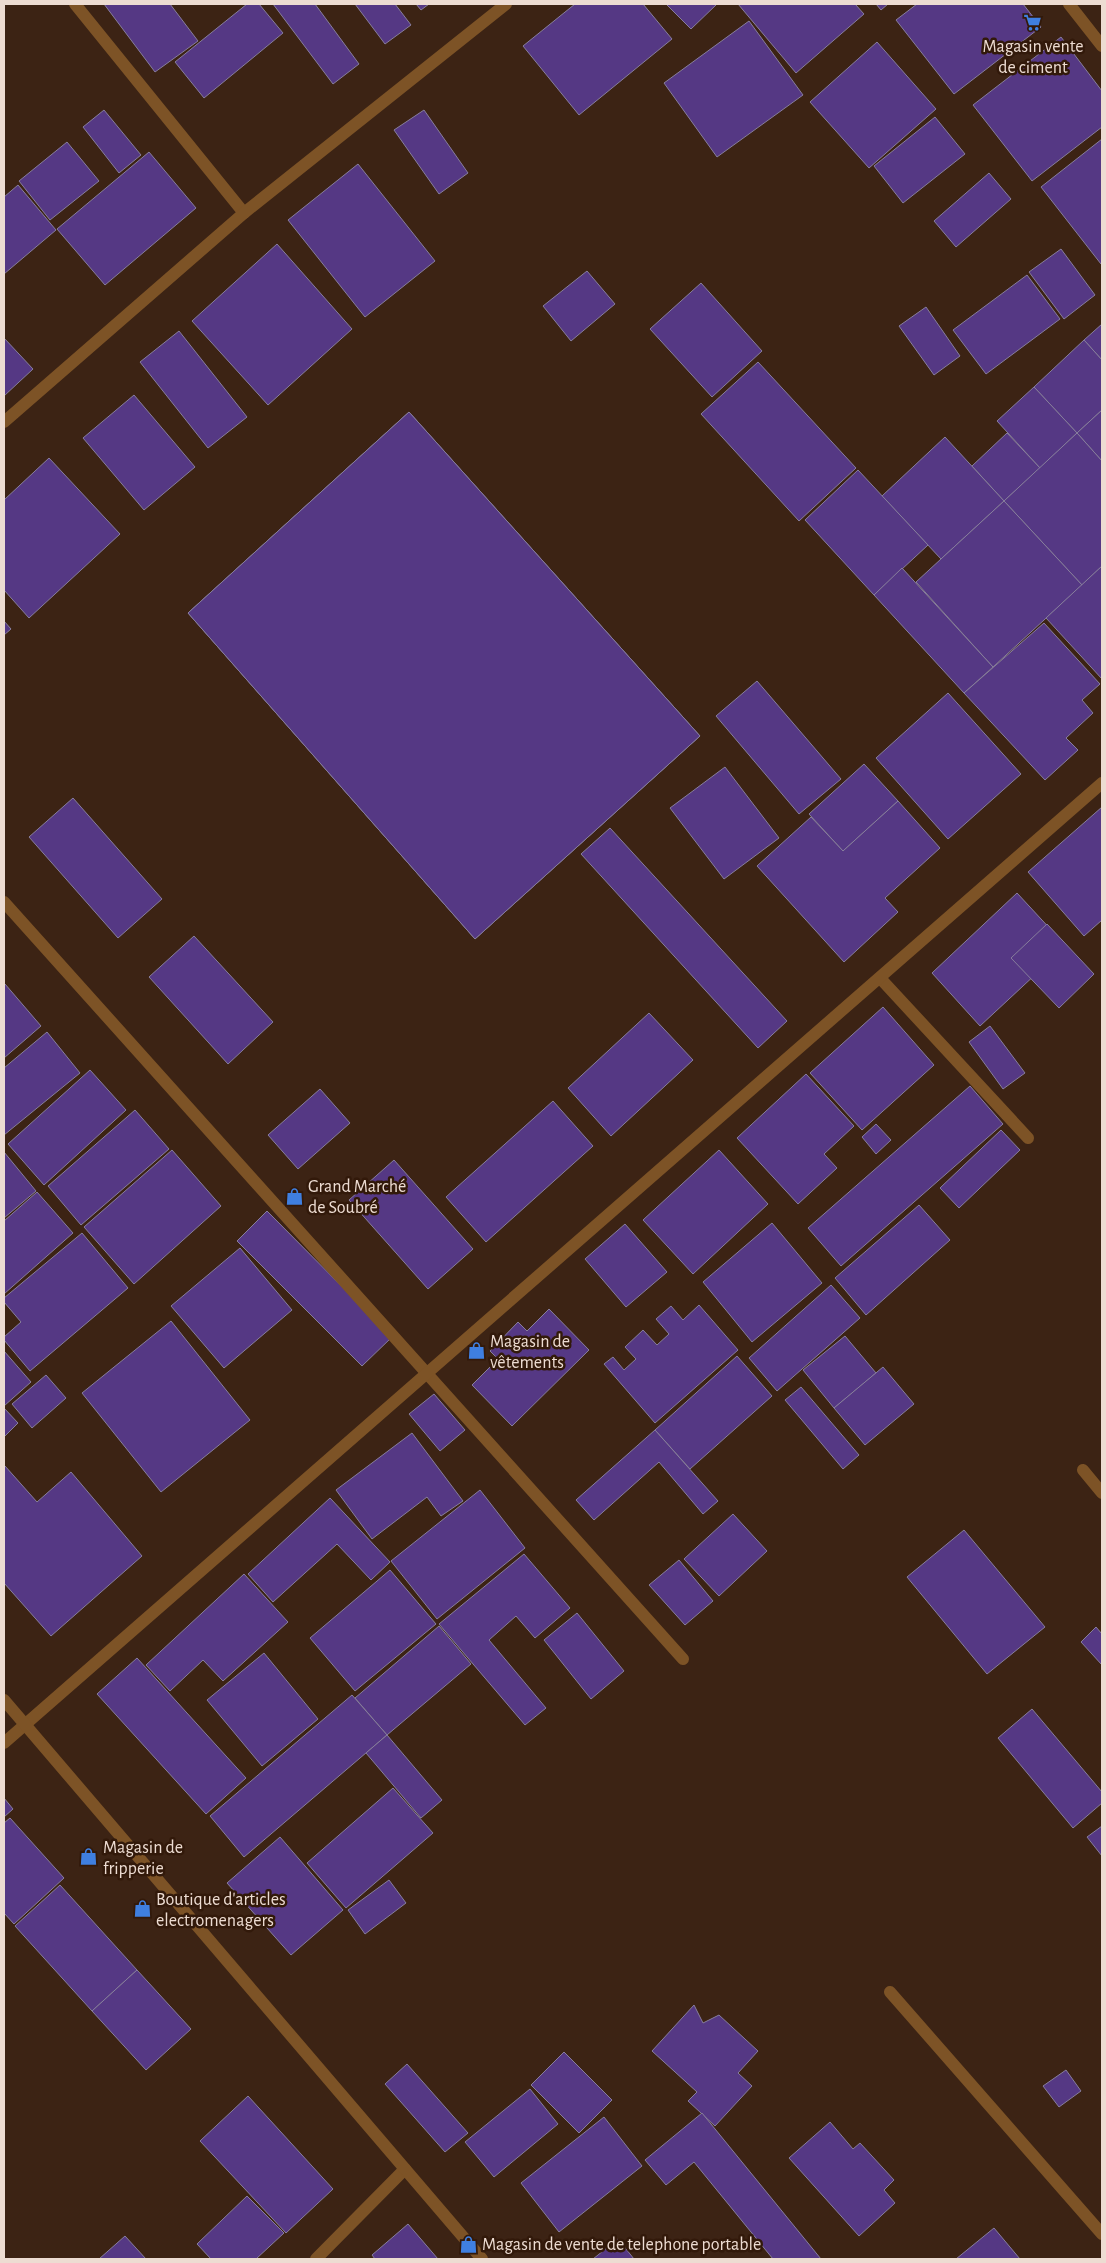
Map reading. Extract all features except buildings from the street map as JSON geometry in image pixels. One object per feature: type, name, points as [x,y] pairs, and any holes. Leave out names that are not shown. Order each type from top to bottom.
[{"type":"street","points":[[75,4],[244,213]]},
{"type":"street","points":[[4,422],[244,213],[506,4]]},
{"type":"street","points":[[1069,4],[1102,46]]},
{"type":"street","points":[[4,1743],[1102,782]]},
{"type":"street","points":[[4,902],[683,1659]]},
{"type":"street","points":[[880,978],[1028,1138]]},
{"type":"street","points":[[1083,1470],[1102,1492]]},
{"type":"street","points":[[4,1700],[482,2259]]},
{"type":"street","points":[[890,1992],[1102,2234]]},
{"type":"street","points":[[316,2259],[405,2169]]},
{"type":"place","name":"Magasin vente de ciment","points":[[1033,23]]},
{"type":"place","name":"Grand Marché de Soubré","points":[[294,1196]]},
{"type":"place","name":"Magasin de vêtements","points":[[476,1351]]},
{"type":"place","name":"Magasin de fripperie","points":[[89,1857]]},
{"type":"place","name":"Boutique d'articles electromenagers","points":[[142,1909]]},
{"type":"place","name":"Magasin de vente de telephone portable","points":[[468,2244]]}]
